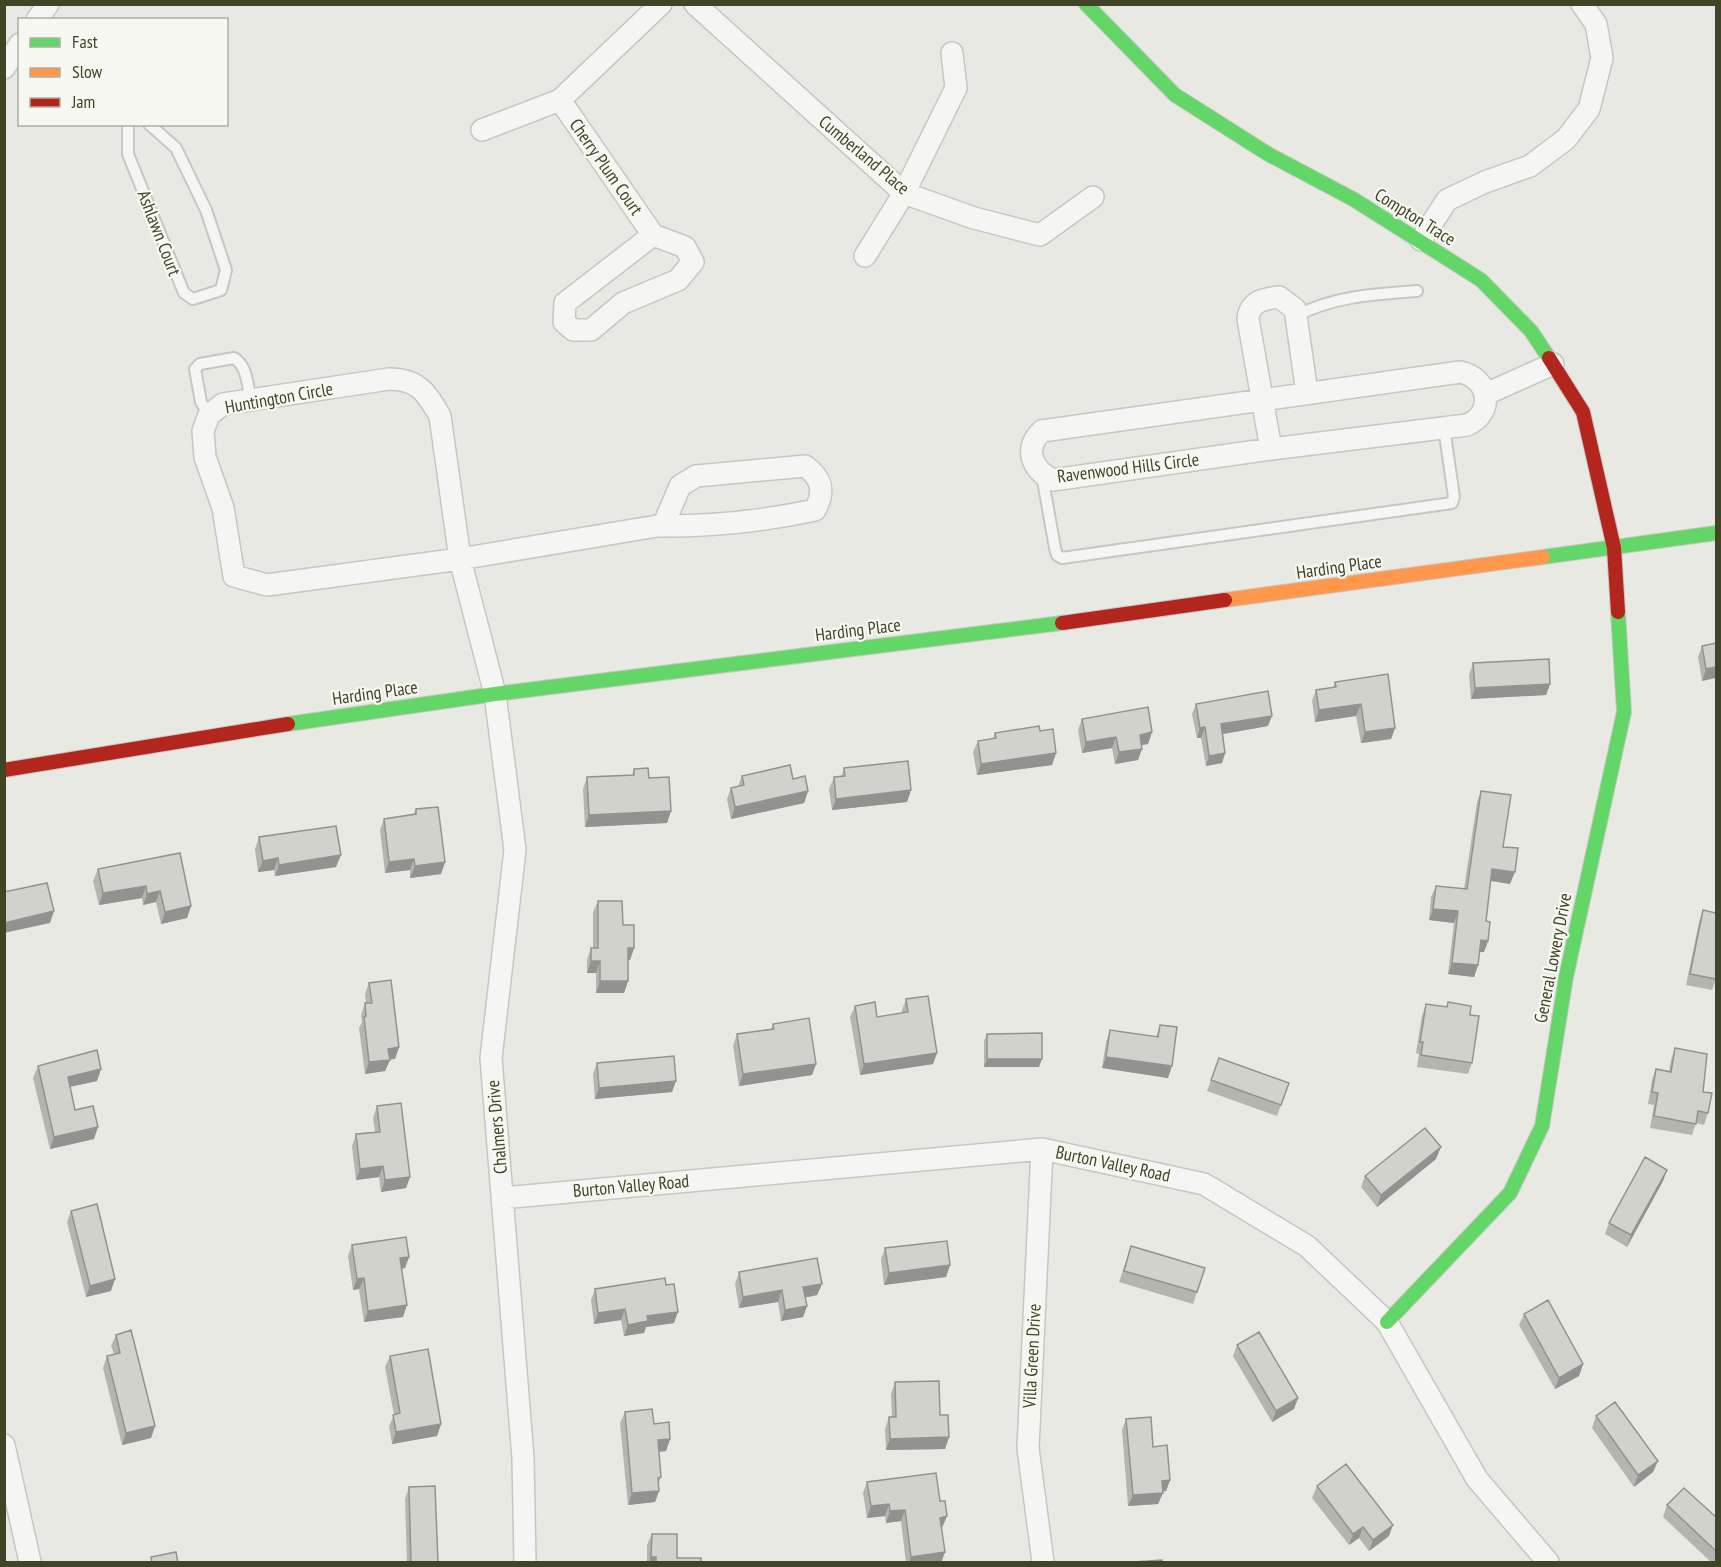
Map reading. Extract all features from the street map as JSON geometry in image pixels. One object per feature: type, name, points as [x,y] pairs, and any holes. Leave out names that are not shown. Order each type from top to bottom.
[{"type":"main road","name":"Compton Trace","points":[[1086,4],[1175,95],[1268,154],[1421,240],[1481,280],[1531,331],[1583,412],[1614,548]]},
{"type":"main road","name":"Harding Place","points":[[4,770],[185,739],[495,694],[1072,622],[1716,533]]},
{"type":"main road","name":"General Lowery Drive","points":[[1388,1322],[1509,1193],[1542,1126],[1566,977],[1624,712],[1614,548]]},
{"type":"street","points":[[38,18],[48,4]]},
{"type":"street","points":[[482,130],[560,100],[661,4]]},
{"type":"street","name":"Cumberland Place","points":[[695,4],[904,193],[974,218],[1040,235],[1093,197]]},
{"type":"street","points":[[1421,240],[1447,200],[1485,182],[1530,166],[1566,139],[1589,109],[1602,58],[1596,24],[1582,4]]},
{"type":"street","points":[[4,68],[18,48]]},
{"type":"street","points":[[865,256],[904,193],[956,88],[952,53]]},
{"type":"street","name":"Cherry Plum Court","points":[[560,100],[653,235],[685,247],[693,262],[682,277],[623,303],[591,330],[573,330],[564,322],[565,303],[653,235]]},
{"type":"street","points":[[1271,448],[1249,310],[1255,303],[1279,297],[1288,302],[1296,316],[1307,393]]},
{"type":"street","points":[[1486,394],[1553,363]]},
{"type":"street","name":"Ravenwood Hills Circle","points":[[1460,372],[1476,379],[1486,394],[1486,404],[1475,422],[1443,428],[1271,448],[1053,480],[1042,475],[1033,462],[1031,446],[1034,438],[1042,430],[1460,372]]},
{"type":"street","name":"Huntington Circle","points":[[495,694],[460,559],[440,416],[428,395],[408,379],[389,379],[224,404],[209,415],[203,432],[205,457],[223,508],[234,576],[267,585],[460,559],[663,526],[751,523],[815,510],[820,500],[821,485],[817,474],[805,466],[696,476],[681,486],[663,526]]},
{"type":"street","name":"Chalmers Drive","points":[[495,694],[515,850],[491,1059],[523,1458],[525,1563]]},
{"type":"street","name":"Burton Valley Road","points":[[503,1198],[1042,1149],[1204,1184],[1307,1246],[1388,1322],[1478,1479],[1548,1563]]},
{"type":"street","name":"Villa Green Drive","points":[[1042,1149],[1028,1448],[1043,1563]]},
{"type":"street","points":[[4,1445],[30,1563]]},
{"type":"lane","name":"Ashlawn Court","points":[[128,126],[128,154],[184,293],[193,299],[221,290],[226,270],[206,210],[176,148],[151,126]]},
{"type":"lane","points":[[1296,316],[1322,304],[1417,291]]},
{"type":"lane","points":[[209,415],[201,402],[195,369],[200,364],[234,358],[239,361],[244,368],[250,400]]},
{"type":"lane","points":[[1042,475],[1055,548],[1062,558],[1452,503],[1454,497],[1443,428]]},
{"type":"building","points":[[1716,643],[1716,667],[1706,669],[1702,646]]},
{"type":"building","points":[[1549,659],[1550,684],[1475,688],[1473,663]]},
{"type":"building","points":[[1388,674],[1395,728],[1365,732],[1361,704],[1319,710],[1316,690],[1336,687],[1335,682]]},
{"type":"building","points":[[1268,691],[1272,716],[1221,724],[1225,753],[1209,756],[1205,727],[1200,728],[1196,704]]},
{"type":"building","points":[[1148,707],[1152,732],[1140,735],[1142,749],[1119,752],[1116,737],[1086,742],[1082,719]]},
{"type":"building","points":[[1039,726],[1040,731],[1053,729],[1056,753],[981,764],[978,741],[996,738],[995,733]]},
{"type":"building","points":[[908,761],[911,790],[836,799],[834,777],[845,776],[844,768]]},
{"type":"building","points":[[790,765],[793,779],[805,776],[808,791],[735,807],[731,788],[744,785],[742,776]]},
{"type":"building","points":[[648,768],[649,778],[669,777],[671,811],[589,815],[587,777],[634,775],[634,769]]},
{"type":"building","points":[[1481,791],[1511,795],[1503,847],[1518,848],[1515,872],[1492,869],[1486,921],[1490,922],[1488,941],[1481,940],[1478,965],[1452,963],[1458,911],[1433,909],[1436,886],[1467,889]]},
{"type":"building","points":[[438,807],[445,862],[415,866],[414,859],[389,862],[384,819],[416,814],[416,809]]},
{"type":"building","points":[[336,826],[341,855],[279,865],[278,858],[263,861],[259,837]]},
{"type":"building","points":[[180,853],[191,906],[165,912],[160,891],[147,894],[146,886],[103,893],[98,869]]},
{"type":"building","points":[[47,883],[54,911],[4,923],[4,892]]},
{"type":"building","points":[[598,901],[622,901],[623,925],[634,925],[634,948],[628,948],[628,981],[600,981],[600,961],[591,961],[591,948],[598,948]]},
{"type":"building","points":[[1703,910],[1716,913],[1716,979],[1690,974]]},
{"type":"building","points":[[391,980],[399,1047],[388,1049],[390,1060],[369,1062],[364,1017],[366,1016],[365,1003],[372,1003],[369,983]]},
{"type":"building","points":[[928,996],[937,1053],[864,1064],[855,1006],[875,1002],[877,1017],[908,1012],[906,999]]},
{"type":"building","points":[[1448,1002],[1471,1006],[1470,1015],[1479,1016],[1472,1063],[1421,1055],[1423,1042],[1420,1042],[1426,1004],[1447,1007]]},
{"type":"building","points":[[809,1018],[816,1064],[743,1074],[737,1034],[774,1029],[773,1024]]},
{"type":"building","points":[[1160,1025],[1177,1027],[1172,1066],[1106,1057],[1110,1030],[1158,1037]]},
{"type":"building","points":[[1042,1033],[1042,1059],[987,1059],[987,1034]]},
{"type":"building","points":[[1675,1048],[1707,1054],[1703,1092],[1712,1093],[1708,1113],[1698,1111],[1696,1124],[1654,1116],[1658,1093],[1652,1092],[1656,1069],[1671,1072]]},
{"type":"building","points":[[97,1050],[101,1069],[68,1077],[75,1110],[93,1106],[98,1127],[54,1137],[38,1066]]},
{"type":"building","points":[[674,1056],[676,1081],[599,1088],[597,1063]]},
{"type":"building","points":[[1219,1058],[1289,1083],[1281,1105],[1211,1080]]},
{"type":"building","points":[[401,1103],[410,1177],[385,1180],[383,1166],[360,1169],[356,1134],[380,1132],[377,1106]]},
{"type":"building","points":[[1425,1128],[1441,1147],[1381,1195],[1365,1176]]},
{"type":"building","points":[[1645,1157],[1667,1170],[1631,1235],[1609,1223]]},
{"type":"building","points":[[97,1204],[115,1279],[90,1286],[71,1211]]},
{"type":"building","points":[[406,1237],[409,1257],[400,1258],[407,1305],[368,1311],[364,1278],[357,1279],[352,1245]]},
{"type":"building","points":[[947,1241],[950,1265],[889,1273],[885,1248]]},
{"type":"building","points":[[1131,1246],[1205,1268],[1197,1292],[1124,1271]]},
{"type":"building","points":[[817,1258],[822,1284],[803,1287],[807,1306],[785,1310],[782,1290],[743,1297],[739,1272]]},
{"type":"building","points":[[665,1278],[666,1285],[674,1284],[678,1312],[647,1316],[648,1321],[628,1325],[625,1309],[598,1313],[595,1289]]},
{"type":"building","points":[[1548,1300],[1583,1364],[1559,1378],[1524,1314]]},
{"type":"building","points":[[131,1330],[155,1426],[126,1433],[107,1356],[120,1353],[116,1335]]},
{"type":"building","points":[[1259,1332],[1298,1398],[1276,1411],[1237,1345]]},
{"type":"building","points":[[428,1349],[441,1424],[396,1432],[393,1415],[400,1413],[390,1356]]},
{"type":"building","points":[[939,1381],[940,1415],[948,1415],[949,1437],[890,1439],[889,1417],[896,1417],[895,1382]]},
{"type":"building","points":[[1615,1402],[1658,1461],[1638,1475],[1596,1416]]},
{"type":"building","points":[[652,1409],[654,1424],[669,1422],[670,1439],[658,1440],[661,1477],[658,1478],[659,1491],[632,1493],[625,1412]]},
{"type":"building","points":[[1151,1417],[1153,1447],[1167,1445],[1170,1480],[1162,1481],[1163,1493],[1133,1495],[1126,1419]]},
{"type":"building","points":[[1346,1464],[1393,1525],[1373,1540],[1363,1527],[1353,1534],[1317,1486]]},
{"type":"building","points":[[936,1473],[940,1501],[945,1501],[947,1516],[940,1518],[945,1552],[911,1557],[905,1510],[890,1511],[889,1504],[871,1506],[867,1482]]},
{"type":"building","points":[[435,1486],[438,1563],[411,1563],[409,1487]]},
{"type":"building","points":[[1684,1488],[1716,1517],[1716,1551],[1667,1505]]},
{"type":"building","points":[[652,1534],[677,1534],[677,1558],[701,1558],[701,1563],[656,1563],[656,1557],[651,1557]]},
{"type":"building","points":[[176,1552],[178,1563],[152,1563],[151,1557]]},
{"type":"building","points":[[1162,1560],[1162,1563],[1135,1563],[1135,1562]]},
{"type":"traffic: fast","points":[[1086,4],[1175,95],[1268,154],[1353,199],[1481,280],[1531,331],[1549,358]]},
{"type":"traffic: fast","points":[[1543,557],[1716,533]]},
{"type":"traffic: fast","points":[[1387,1322],[1510,1193],[1542,1126],[1566,977],[1624,712],[1618,612]]},
{"type":"traffic: fast","points":[[288,724],[495,694],[1062,623]]},
{"type":"traffic: slow","points":[[1225,600],[1543,557]]},
{"type":"traffic: jam","points":[[1549,358],[1583,412],[1614,548],[1618,612]]},
{"type":"traffic: jam","points":[[1062,623],[1225,600]]},
{"type":"traffic: jam","points":[[4,770],[288,724]]}]
